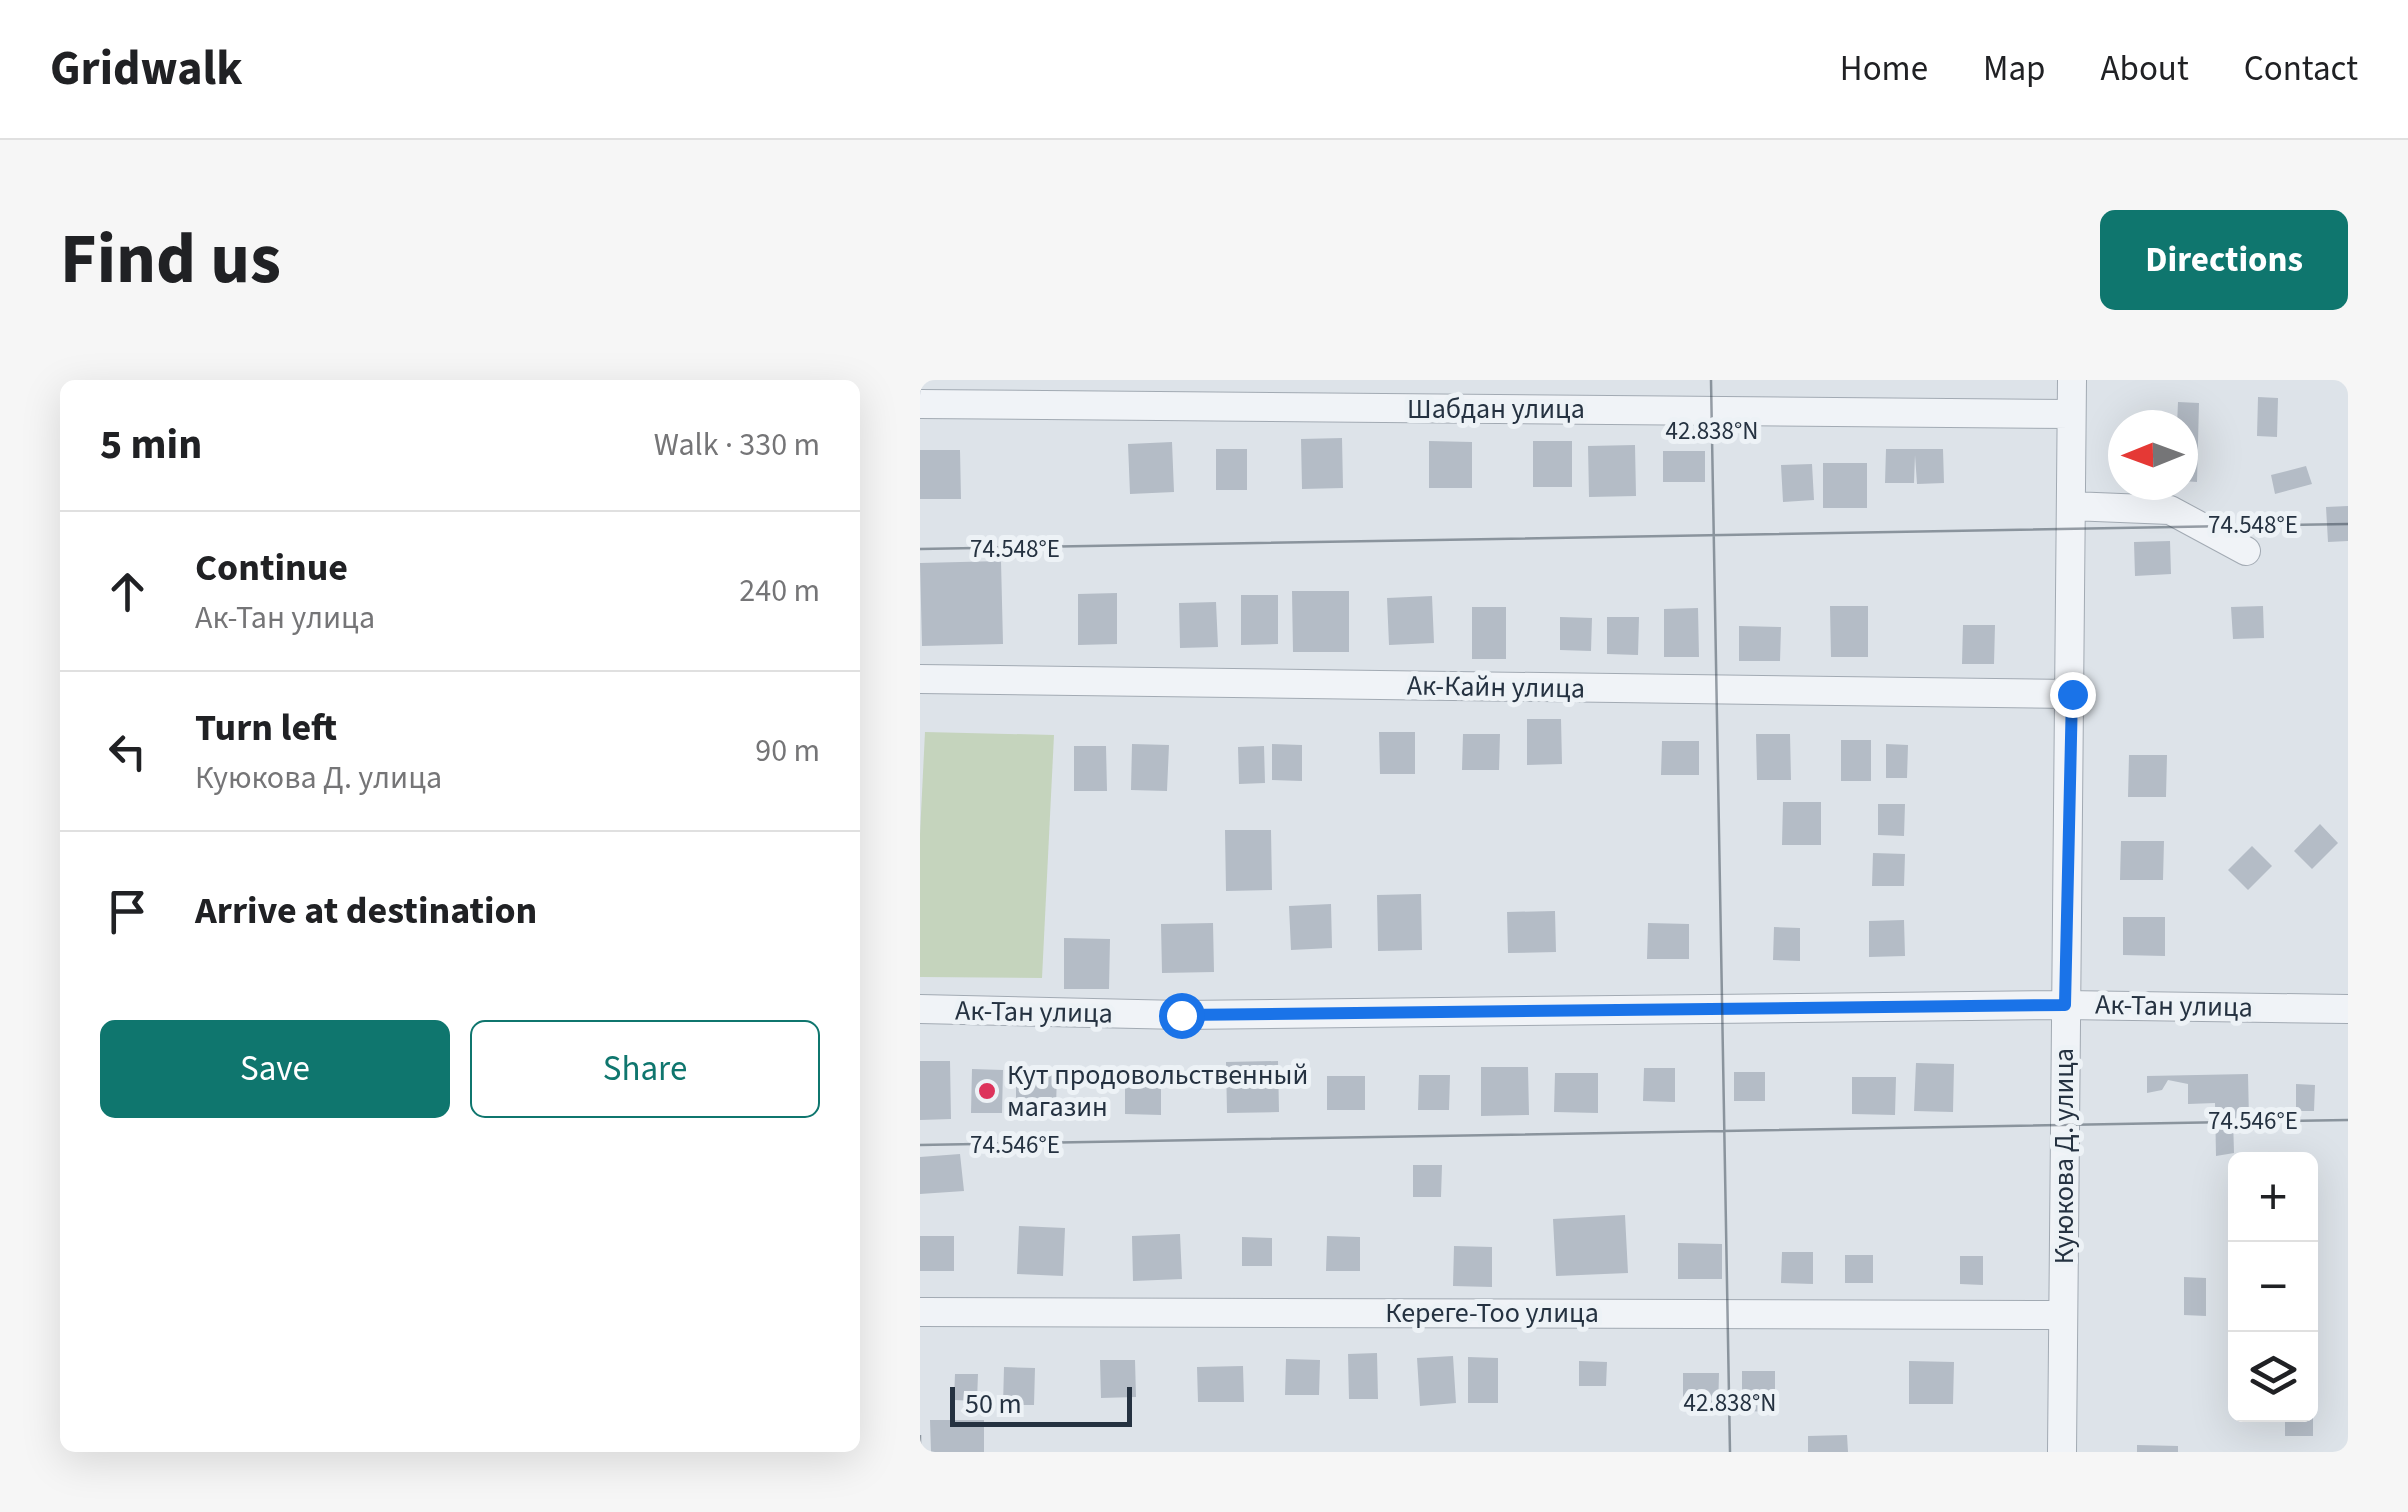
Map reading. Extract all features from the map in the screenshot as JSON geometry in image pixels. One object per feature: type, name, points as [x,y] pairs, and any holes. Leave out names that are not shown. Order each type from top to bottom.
[{"type":"street","name":"Куюкова Д. улица","points":[[2062,1452],[2072,380]]},
{"type":"street","name":"Шабдан улица","points":[[920,404],[2072,414]]},
{"type":"street","points":[[2072,506],[2170,510],[2246,551]]},
{"type":"street","name":"Ак-Кайн улица","points":[[920,680],[2072,694]]},
{"type":"street","name":"Ак-Тан улица","points":[[920,1009],[1181,1015],[2065,1005],[2348,1009]]},
{"type":"street","name":"Кереге-Тоо улица","points":[[920,1312],[2063,1314]]},
{"type":"green space","points":[[925,732],[1054,735],[1042,978],[920,977]]},
{"type":"building","points":[[2258,397],[2278,398],[2277,437],[2257,436]]},
{"type":"building","points":[[2178,402],[2199,403],[2198,442],[2198,410],[2178,410]]},
{"type":"building","points":[[1342,438],[1343,488],[1302,489],[1301,439]]},
{"type":"building","points":[[1429,441],[1472,442],[1472,488],[1429,488]]},
{"type":"building","points":[[1533,441],[1572,441],[1572,487],[1533,487]]},
{"type":"building","points":[[1172,442],[1174,492],[1130,494],[1128,444]]},
{"type":"building","points":[[1635,445],[1636,496],[1589,497],[1588,446]]},
{"type":"building","points":[[1216,449],[1247,449],[1247,490],[1216,490]]},
{"type":"building","points":[[1886,449],[1943,449],[1944,483],[1917,484],[1915,455],[1914,483],[1885,483]]},
{"type":"building","points":[[920,450],[960,450],[961,499],[920,499]]},
{"type":"building","points":[[1663,451],[1705,451],[1705,482],[1663,482]]},
{"type":"building","points":[[1823,463],[1867,463],[1867,508],[1823,508]]},
{"type":"building","points":[[1812,464],[1814,500],[1783,502],[1781,465]]},
{"type":"building","points":[[2306,466],[2312,484],[2275,494],[2271,475]]},
{"type":"building","points":[[2348,506],[2348,541],[2328,542],[2326,507]]},
{"type":"building","points":[[2170,541],[2171,574],[2135,576],[2134,542]]},
{"type":"building","points":[[1001,561],[1003,644],[922,646],[920,563]]},
{"type":"building","points":[[1292,591],[1349,591],[1349,652],[1293,652]]},
{"type":"building","points":[[1117,593],[1117,644],[1078,645],[1078,594]]},
{"type":"building","points":[[1241,595],[1278,595],[1278,644],[1241,645]]},
{"type":"building","points":[[1432,596],[1434,643],[1389,645],[1387,598]]},
{"type":"building","points":[[1216,602],[1218,647],[1180,648],[1179,603]]},
{"type":"building","points":[[1830,606],[1868,606],[1868,657],[1831,657]]},
{"type":"building","points":[[2263,606],[2264,638],[2233,639],[2231,607]]},
{"type":"building","points":[[1472,607],[1506,607],[1506,659],[1472,659]]},
{"type":"building","points":[[1698,608],[1699,657],[1664,657],[1664,609]]},
{"type":"building","points":[[1560,617],[1592,618],[1591,651],[1560,650]]},
{"type":"building","points":[[1607,617],[1639,617],[1638,655],[1607,654]]},
{"type":"building","points":[[1963,625],[1995,625],[1994,664],[1962,664]]},
{"type":"building","points":[[1739,626],[1781,627],[1780,661],[1739,661]]},
{"type":"building","points":[[1527,719],[1561,719],[1562,764],[1527,765]]},
{"type":"building","points":[[1379,732],[1415,732],[1415,774],[1380,774]]},
{"type":"building","points":[[1463,734],[1500,734],[1499,770],[1462,770]]},
{"type":"building","points":[[1756,734],[1790,734],[1791,780],[1757,780]]},
{"type":"building","points":[[1841,740],[1871,740],[1871,781],[1841,781]]},
{"type":"building","points":[[1662,741],[1699,741],[1699,775],[1661,775]]},
{"type":"building","points":[[1132,744],[1169,745],[1167,791],[1131,790]]},
{"type":"building","points":[[1272,744],[1302,745],[1302,781],[1272,780]]},
{"type":"building","points":[[1886,744],[1908,745],[1907,778],[1886,778]]},
{"type":"building","points":[[1074,746],[1106,746],[1107,791],[1074,791]]},
{"type":"building","points":[[1264,746],[1265,783],[1239,784],[1238,747]]},
{"type":"building","points":[[2129,755],[2167,755],[2166,797],[2128,797]]},
{"type":"building","points":[[1783,802],[1821,802],[1821,845],[1782,845]]},
{"type":"building","points":[[1878,804],[1905,804],[1904,836],[1878,835]]},
{"type":"building","points":[[2320,824],[2338,843],[2312,869],[2294,851]]},
{"type":"building","points":[[1225,830],[1271,830],[1272,890],[1226,891]]},
{"type":"building","points":[[2121,841],[2164,841],[2163,880],[2120,880]]},
{"type":"building","points":[[2252,846],[2272,866],[2248,890],[2228,870]]},
{"type":"building","points":[[1873,853],[1905,854],[1904,886],[1872,886]]},
{"type":"building","points":[[1421,894],[1422,950],[1378,951],[1377,895]]},
{"type":"building","points":[[1331,904],[1332,948],[1291,950],[1289,906]]},
{"type":"building","points":[[1555,911],[1556,952],[1508,953],[1507,912]]},
{"type":"building","points":[[2123,917],[2165,917],[2165,956],[2123,955]]},
{"type":"building","points":[[1904,920],[1905,956],[1869,957],[1869,921]]},
{"type":"building","points":[[1213,923],[1214,972],[1162,973],[1161,924]]},
{"type":"building","points":[[1648,923],[1689,924],[1689,959],[1647,959]]},
{"type":"building","points":[[1774,927],[1800,928],[1800,961],[1773,960]]},
{"type":"building","points":[[1064,938],[1110,939],[1109,989],[1064,989]]},
{"type":"building","points":[[920,1061],[950,1061],[951,1119],[920,1120]]},
{"type":"building","points":[[1278,1061],[1279,1112],[1227,1113],[1226,1062]]},
{"type":"building","points":[[1916,1063],[1954,1064],[1953,1112],[1914,1111]]},
{"type":"building","points":[[1481,1067],[1528,1067],[1529,1115],[1481,1116]]},
{"type":"building","points":[[1644,1068],[1675,1068],[1675,1102],[1643,1101]]},
{"type":"building","name":"Кут продовольственный магазин","points":[[972,1069],[1003,1070],[1002,1113],[971,1113]]},
{"type":"building","points":[[1016,1069],[1057,1069],[1056,1110],[1016,1109]]},
{"type":"building","points":[[1734,1072],[1765,1072],[1765,1101],[1734,1101]]},
{"type":"building","points":[[1125,1073],[1161,1074],[1161,1115],[1125,1114]]},
{"type":"building","points":[[1555,1073],[1598,1073],[1598,1113],[1554,1112]]},
{"type":"building","points":[[2248,1074],[2249,1119],[2233,1118],[2234,1152],[2216,1156],[2215,1103],[2188,1104],[2188,1084],[2168,1080],[2162,1090],[2147,1093],[2147,1076]]},
{"type":"building","points":[[1419,1075],[1450,1075],[1449,1110],[1418,1110]]},
{"type":"building","points":[[1327,1076],[1365,1076],[1365,1110],[1327,1110]]},
{"type":"building","points":[[1852,1077],[1896,1077],[1895,1115],[1852,1114]]},
{"type":"building","points":[[2296,1084],[2315,1085],[2314,1111],[2296,1111]]},
{"type":"building","points":[[960,1154],[964,1191],[920,1194],[920,1157]]},
{"type":"building","points":[[1413,1165],[1442,1165],[1441,1197],[1413,1197]]},
{"type":"building","points":[[1625,1215],[1628,1273],[1556,1276],[1553,1219]]},
{"type":"building","points":[[1019,1226],[1065,1228],[1063,1276],[1017,1274]]},
{"type":"building","points":[[1180,1234],[1182,1279],[1133,1281],[1132,1236]]},
{"type":"building","points":[[920,1236],[954,1236],[954,1271],[920,1271]]},
{"type":"building","points":[[1327,1236],[1360,1237],[1360,1271],[1326,1271]]},
{"type":"building","points":[[1242,1237],[1272,1238],[1272,1266],[1242,1266]]},
{"type":"building","points":[[1678,1243],[1722,1244],[1722,1279],[1678,1279]]},
{"type":"building","points":[[1454,1246],[1492,1247],[1492,1287],[1453,1286]]},
{"type":"building","points":[[1782,1252],[1813,1252],[1813,1284],[1781,1283]]},
{"type":"building","points":[[1845,1255],[1873,1255],[1873,1283],[1845,1283]]},
{"type":"building","points":[[1960,1256],[1983,1256],[1983,1285],[1960,1284]]},
{"type":"building","points":[[2184,1277],[2206,1278],[2206,1316],[2184,1315]]},
{"type":"building","points":[[1377,1353],[1378,1399],[1349,1399],[1348,1354]]},
{"type":"building","points":[[1453,1356],[1456,1403],[1420,1406],[1417,1358]]},
{"type":"building","points":[[1468,1357],[1498,1358],[1498,1403],[1468,1403]]},
{"type":"building","points":[[1286,1359],[1320,1360],[1319,1395],[1285,1395]]},
{"type":"building","points":[[1100,1360],[1135,1360],[1136,1397],[1101,1398]]},
{"type":"building","points":[[1579,1361],[1607,1362],[1606,1386],[1579,1386]]},
{"type":"building","points":[[1909,1361],[1954,1362],[1953,1404],[1909,1404]]},
{"type":"building","points":[[1243,1366],[1244,1402],[1198,1402],[1197,1367]]},
{"type":"building","points":[[1004,1367],[1035,1368],[1034,1405],[1003,1405]]},
{"type":"building","points":[[1742,1371],[1775,1371],[1775,1412],[1742,1411]]},
{"type":"building","points":[[1683,1373],[1719,1373],[1718,1412],[1683,1411]]},
{"type":"building","points":[[955,1374],[978,1374],[977,1401],[954,1400]]},
{"type":"building","points":[[930,1420],[984,1420],[984,1452],[931,1452]]},
{"type":"building","points":[[2285,1422],[2313,1422],[2313,1436],[2285,1436]]},
{"type":"building","points":[[1847,1435],[1848,1452],[1808,1452],[1808,1436]]},
{"type":"building","points":[[2137,1445],[2178,1446],[2178,1452],[2137,1452]]},
{"type":"place","name":"Кут продовольственный магазин","points":[[987,1091]]},
{"type":"route","points":[[1181,1015],[2065,1005],[2072,694]]}]
